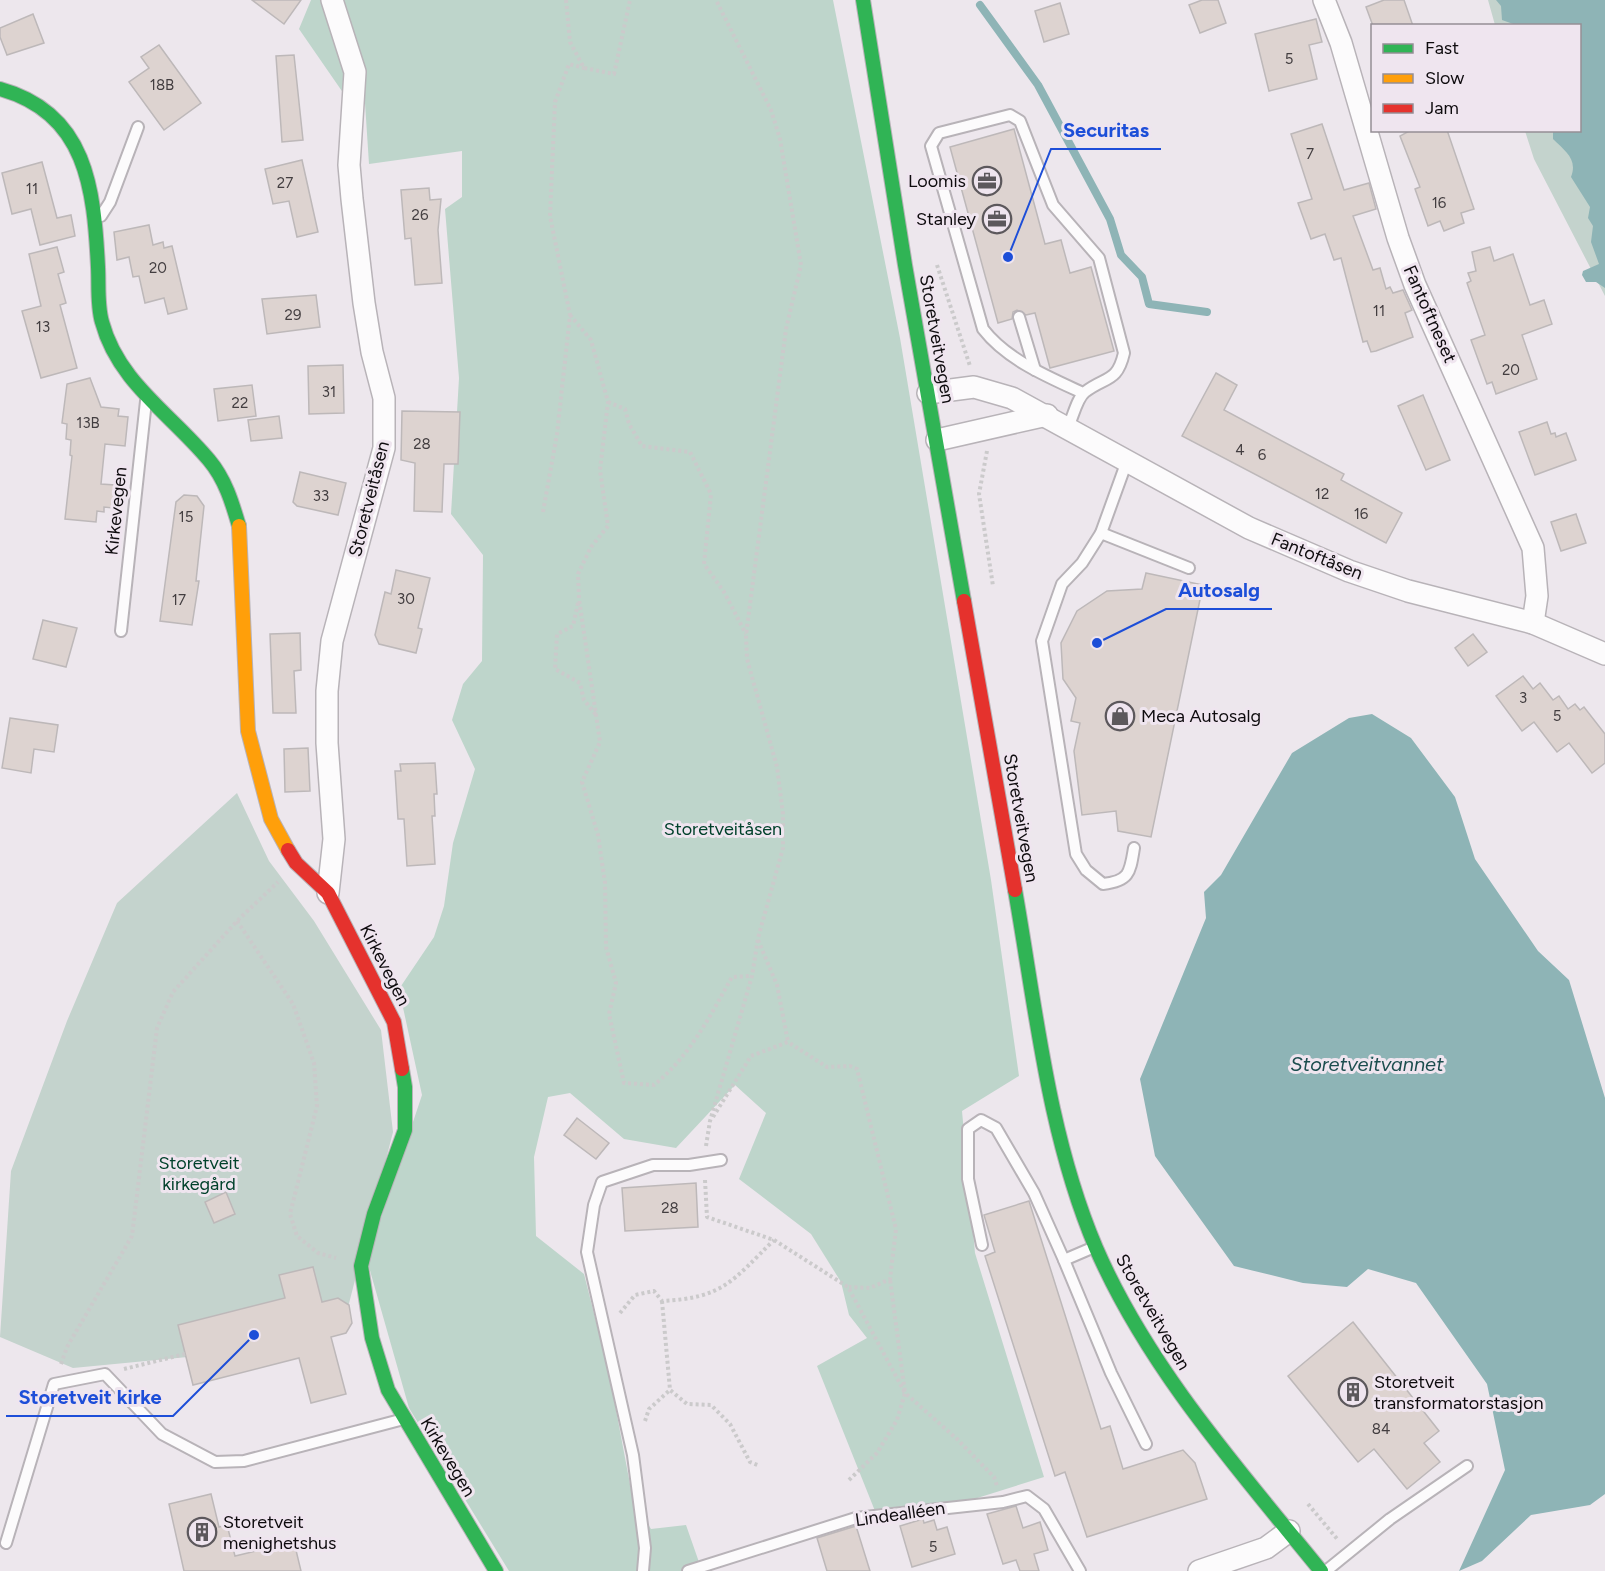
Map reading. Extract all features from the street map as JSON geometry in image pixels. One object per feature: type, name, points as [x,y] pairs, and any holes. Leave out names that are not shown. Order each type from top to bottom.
[{"type":"main road","name":"Storetveitvegen","points":[[863,0],[887,162],[1052,1102],[1064,1153],[1096,1246],[1116,1291],[1175,1385],[1257,1494],[1321,1571]]},
{"type":"main road","name":"Kirkevegen","points":[[0,89],[25,96],[56,119],[78,148],[88,177],[96,220],[101,320],[113,353],[125,373],[210,460],[230,495],[240,531],[248,731],[271,819],[296,863],[328,893],[394,1022],[405,1087],[405,1130],[374,1214],[361,1266],[372,1338],[388,1390],[496,1571]]},
{"type":"street","name":"Storetveitåsen","points":[[328,893],[334,839],[327,742],[332,641],[384,448],[386,421],[364,303],[352,199],[349,165],[355,72],[332,0]]},
{"type":"street","name":"Fantoftneset","points":[[1324,0],[1341,43],[1398,238],[1415,285],[1533,548],[1537,596],[1533,623]]},
{"type":"street","name":"Fantoftåsen","points":[[928,393],[974,387],[1012,398],[1047,414],[1249,528],[1349,571],[1408,591],[1533,623],[1605,654]]},
{"type":"street","points":[[937,440],[1047,414]]},
{"type":"street","points":[[1199,1571],[1266,1548],[1290,1531]]},
{"type":"lane","points":[[1068,427],[1083,393],[1113,378],[1121,366],[1124,353],[1099,258],[1053,205],[1020,121],[1010,115],[939,133],[931,147],[983,329],[994,342],[1035,370],[1083,393]]},
{"type":"lane","points":[[96,220],[110,202],[138,127]]},
{"type":"lane","points":[[1019,317],[1035,370]]},
{"type":"lane","name":"Kirkevegen","points":[[121,631],[147,394]]},
{"type":"lane","points":[[1127,461],[1101,533],[1082,563],[1062,584],[1042,641],[1076,854],[1086,870],[1103,884],[1119,882],[1130,872],[1134,848]]},
{"type":"lane","points":[[1101,533],[1190,568]]},
{"type":"lane","points":[[982,1245],[968,1179],[968,1129],[981,1120],[996,1128],[1034,1193],[1111,1373],[1146,1444]]},
{"type":"lane","points":[[643,1571],[645,1548],[633,1455],[587,1252],[594,1205],[602,1182],[653,1165],[721,1160]]},
{"type":"lane","points":[[1064,1260],[1096,1246]]},
{"type":"lane","points":[[6,1543],[54,1384],[105,1374],[162,1434],[215,1462],[244,1461],[404,1419]]},
{"type":"lane","points":[[1326,1571],[1347,1552],[1467,1466]]},
{"type":"lane","name":"Lindealléen","points":[[688,1571],[856,1518],[1004,1502],[1026,1497],[1044,1509],[1080,1571]]},
{"type":"path","points":[[566,0],[570,42],[584,68]]},
{"type":"path","points":[[543,512],[557,434],[570,315],[550,216],[555,102],[569,64],[614,74],[630,0]]},
{"type":"path","points":[[716,0],[771,110],[780,139],[801,265],[786,328],[746,635],[747,659],[777,768],[783,814],[783,848],[758,938],[752,976],[710,1122],[704,1162],[707,1217],[774,1240],[848,1287],[905,1393],[980,1461],[994,1477],[998,1488]]},
{"type":"path","points":[[570,315],[591,340],[608,402],[600,470],[608,526],[591,547],[578,574],[579,599],[600,742],[582,782],[598,835],[605,883],[606,947],[616,983],[609,1014],[624,1083],[654,1085],[676,1068],[702,1030],[732,977],[752,976]]},
{"type":"path","points":[[608,402],[625,409],[629,423],[642,447],[690,452],[711,494],[704,564],[724,592],[746,635]]},
{"type":"path","points":[[987,447],[979,494],[994,587]]},
{"type":"path","points":[[579,599],[573,626],[557,634],[555,669],[580,683],[584,700],[597,717]]},
{"type":"path","points":[[54,1384],[68,1347],[132,1236],[158,1028],[173,992],[237,921],[296,863]]},
{"type":"path","points":[[237,921],[293,1004],[314,1063],[317,1106],[290,1214],[297,1236],[318,1253],[361,1266]]},
{"type":"path","points":[[758,938],[777,985],[788,1042]]},
{"type":"path","points":[[710,1122],[751,1056],[788,1042],[827,1067],[850,1066],[857,1069],[896,1229],[890,1279],[905,1393],[897,1420],[877,1453],[849,1480]]},
{"type":"path","points":[[662,1300],[693,1299],[727,1286],[774,1240]]},
{"type":"path","points":[[848,1287],[870,1288],[890,1279]]},
{"type":"path","points":[[604,1331],[635,1295],[654,1292],[662,1300],[670,1390],[687,1404],[711,1405],[730,1424],[750,1462],[760,1466]]},
{"type":"path","points":[[105,1374],[172,1355],[185,1354]]},
{"type":"path","points":[[633,1455],[649,1409],[670,1390]]},
{"type":"path","points":[[1304,1499],[1347,1552]]},
{"type":"green space","name":"Storetveitåsen","points":[[311,0],[833,0],[900,338],[991,880],[1019,1076],[962,1111],[975,1253],[1044,1477],[955,1505],[875,1511],[817,1366],[867,1338],[849,1315],[841,1282],[811,1234],[739,1179],[766,1113],[735,1085],[676,1148],[624,1139],[570,1093],[548,1097],[534,1157],[536,1236],[584,1274],[609,1373],[633,1500],[651,1529],[686,1525],[700,1565],[685,1571],[509,1571],[409,1408],[367,1260],[422,1095],[399,989],[434,937],[444,906],[453,843],[475,769],[452,720],[463,684],[482,661],[483,555],[451,514],[459,378],[445,209],[462,197],[462,151],[369,164],[364,88],[346,97],[299,29]]},
{"type":"green space","points":[[1488,0],[1605,0],[1605,296],[1534,159],[1525,132],[1581,132],[1581,24],[1495,24]]},
{"type":"green space","name":"Storetveit kirkegård","points":[[237,793],[269,861],[314,921],[381,1030],[393,1132],[345,1319],[198,1356],[73,1368],[0,1337],[11,1171],[67,1021],[117,903]]},
{"type":"water","points":[[1496,0],[1605,0],[1605,288],[1596,282],[1586,282],[1582,275],[1583,271],[1599,264],[1591,242],[1593,226],[1588,218],[1590,207],[1571,177],[1572,160],[1553,139],[1553,132],[1581,132],[1581,24],[1513,24],[1502,20],[1501,6]]},
{"type":"water","name":"Storetveitvannet","points":[[1372,714],[1411,738],[1455,797],[1475,859],[1538,951],[1569,980],[1605,1098],[1605,1494],[1590,1505],[1531,1515],[1482,1561],[1459,1571],[1505,1470],[1487,1384],[1416,1283],[1368,1269],[1347,1287],[1303,1283],[1234,1266],[1155,1156],[1140,1079],[1206,918],[1204,892],[1221,875],[1292,753],[1349,718]]},
{"type":"building","points":[[252,0],[301,0],[284,24]]},
{"type":"building","points":[[1202,0],[1218,0],[1226,23],[1200,33],[1189,5]]},
{"type":"building","points":[[1384,0],[1404,0],[1412,24],[1372,24],[1366,7]]},
{"type":"building","points":[[1060,3],[1069,34],[1044,42],[1035,11]]},
{"type":"building","points":[[33,14],[44,43],[7,55],[0,37],[0,28]]},
{"type":"building","points":[[1316,19],[1322,42],[1309,45],[1317,79],[1269,91],[1255,34]]},
{"type":"building","points":[[159,45],[201,103],[164,130],[129,82],[149,68],[141,57]]},
{"type":"building","points":[[294,55],[303,140],[282,142],[276,56]]},
{"type":"building","points":[[1322,124],[1344,190],[1369,183],[1376,209],[1353,216],[1373,270],[1380,268],[1386,289],[1390,287],[1393,293],[1403,290],[1412,310],[1405,313],[1413,337],[1376,351],[1371,352],[1367,341],[1363,342],[1341,258],[1334,260],[1325,234],[1311,239],[1298,203],[1312,199],[1291,134]]},
{"type":"building","points":[[1014,129],[1045,244],[1061,240],[1070,273],[1091,267],[1114,351],[1050,368],[1035,313],[1026,315],[1017,310],[1013,312],[1012,319],[998,323],[950,147]]},
{"type":"building","points":[[1407,132],[1448,132],[1474,209],[1461,213],[1464,223],[1444,231],[1440,221],[1428,226],[1415,189],[1420,187],[1400,136]]},
{"type":"building","points":[[302,160],[318,232],[297,237],[289,201],[273,204],[265,169]]},
{"type":"building","points":[[42,162],[57,218],[71,215],[75,236],[40,245],[31,209],[12,214],[2,173]]},
{"type":"building","points":[[429,188],[430,200],[441,199],[438,230],[442,283],[415,285],[411,238],[405,239],[401,190]]},
{"type":"building","points":[[149,225],[153,245],[163,242],[164,248],[172,246],[187,309],[168,314],[164,298],[145,303],[139,276],[133,277],[129,257],[117,260],[114,232]]},
{"type":"building","points":[[57,247],[64,272],[58,274],[66,303],[60,305],[77,368],[41,378],[22,311],[41,306],[29,254]]},
{"type":"building","points":[[1490,247],[1494,261],[1513,254],[1530,305],[1544,300],[1552,324],[1522,335],[1537,379],[1496,394],[1492,382],[1487,384],[1471,340],[1485,335],[1467,283],[1471,281],[1468,273],[1476,271],[1472,252]]},
{"type":"building","points":[[316,295],[320,327],[267,334],[262,299]]},
{"type":"building","points":[[343,365],[344,413],[309,414],[308,366]]},
{"type":"building","points":[[1216,373],[1237,385],[1224,410],[1344,474],[1341,480],[1402,513],[1386,543],[1182,436]]},
{"type":"building","points":[[90,378],[101,407],[119,409],[118,416],[128,417],[125,446],[105,444],[101,484],[115,485],[113,508],[104,507],[104,512],[97,511],[96,522],[65,519],[72,456],[70,455],[71,440],[66,439],[67,424],[62,423],[67,384]]},
{"type":"building","points":[[252,385],[256,416],[218,421],[214,389]]},
{"type":"building","points":[[1423,395],[1450,460],[1426,470],[1398,406]]},
{"type":"building","points":[[402,411],[460,412],[458,464],[444,464],[442,512],[414,511],[415,463],[401,460]]},
{"type":"building","points":[[279,416],[282,438],[251,441],[248,420]]},
{"type":"building","points":[[1547,422],[1551,434],[1555,433],[1556,437],[1566,433],[1576,460],[1535,475],[1519,432]]},
{"type":"building","points":[[300,472],[346,483],[338,515],[297,506],[293,502]]},
{"type":"building","points":[[184,495],[197,496],[204,506],[196,581],[199,581],[192,625],[160,621],[176,502]]},
{"type":"building","points":[[1576,514],[1586,543],[1561,551],[1551,522]]},
{"type":"building","points":[[396,570],[430,578],[418,628],[422,629],[416,653],[379,644],[375,635],[385,592],[391,594]]},
{"type":"building","points":[[1146,573],[1203,585],[1151,837],[1118,831],[1116,811],[1082,815],[1074,751],[1080,723],[1071,721],[1076,698],[1063,679],[1061,643],[1077,611],[1107,591],[1142,589]]},
{"type":"building","points":[[43,620],[77,628],[66,667],[33,659]]},
{"type":"building","points":[[300,633],[301,670],[294,671],[296,713],[273,713],[270,634]]},
{"type":"building","points":[[1473,634],[1487,652],[1468,666],[1455,648]]},
{"type":"building","points":[[1523,676],[1533,689],[1540,683],[1553,700],[1559,696],[1568,709],[1575,704],[1580,710],[1584,707],[1605,734],[1605,763],[1592,773],[1569,743],[1557,752],[1534,722],[1522,731],[1496,696]]},
{"type":"building","points":[[10,718],[58,725],[54,752],[34,749],[31,773],[2,768]]},
{"type":"building","points":[[308,748],[310,791],[285,792],[284,749]]},
{"type":"building","points":[[435,763],[437,794],[434,794],[435,816],[432,816],[435,864],[407,866],[404,819],[398,819],[395,771],[401,771],[400,764]]},
{"type":"building","points":[[577,1118],[609,1143],[596,1159],[564,1135]]},
{"type":"building","points":[[696,1183],[698,1227],[625,1231],[622,1188]]},
{"type":"building","points":[[226,1192],[235,1214],[214,1223],[205,1202]]},
{"type":"building","points":[[1029,1201],[1101,1429],[1110,1426],[1123,1469],[1183,1450],[1195,1463],[1207,1499],[1087,1537],[1065,1472],[1055,1476],[985,1256],[995,1252],[984,1215]]},
{"type":"building","points":[[313,1267],[322,1302],[338,1298],[349,1305],[352,1323],[346,1333],[331,1337],[346,1394],[311,1403],[299,1358],[193,1385],[178,1325],[285,1298],[279,1275]]},
{"type":"building","name":"Storetveit transformatorstasjon","points":[[1353,1322],[1439,1431],[1424,1443],[1440,1462],[1407,1489],[1374,1449],[1358,1462],[1288,1376]]},
{"type":"building","name":"Storetveit menighetshus","points":[[211,1494],[219,1527],[227,1525],[235,1556],[294,1542],[301,1571],[184,1571],[169,1504]]},
{"type":"building","points":[[1016,1506],[1023,1528],[1040,1522],[1048,1550],[1034,1554],[1039,1571],[1020,1571],[1016,1560],[1003,1564],[987,1514]]},
{"type":"building","points":[[923,1519],[924,1523],[934,1520],[937,1530],[947,1527],[955,1554],[912,1567],[900,1526]]},
{"type":"building","points":[[856,1526],[870,1571],[827,1571],[817,1538]]},
{"type":"waterway","points":[[980,5],[1038,85],[1110,219],[1121,255],[1142,277],[1149,304],[1207,312]]},
{"type":"traffic: fast","points":[[863,0],[905,265],[964,601]]},
{"type":"traffic: fast","points":[[0,89],[29,100],[51,116],[68,135],[80,158],[88,183],[96,238],[99,309],[110,343],[133,380],[215,467],[234,508],[239,526]]},
{"type":"traffic: fast","points":[[1015,890],[1037,1026],[1055,1116],[1066,1161],[1096,1248],[1117,1292],[1168,1376],[1227,1456],[1321,1571]]},
{"type":"traffic: fast","points":[[402,1069],[405,1087],[405,1130],[374,1214],[361,1266],[372,1338],[388,1390],[496,1571]]},
{"type":"traffic: slow","points":[[239,526],[248,731],[271,819],[288,850]]},
{"type":"traffic: jam","points":[[964,601],[1015,890]]},
{"type":"traffic: jam","points":[[288,850],[296,863],[328,893],[394,1022],[402,1069]]},
{"type":"place","name":"Loomis","points":[[987,181]]},
{"type":"place","name":"Stanley","points":[[997,219]]},
{"type":"place","name":"Securitas","points":[[1008,257]]},
{"type":"place","name":"Autosalg","points":[[1097,643]]},
{"type":"place","name":"Meca Autosalg","points":[[1120,716]]},
{"type":"place","name":"Storetveit kirke","points":[[254,1335]]},
{"type":"place","name":"Storetveit transformatorstasjon","points":[[1353,1392]]},
{"type":"place","name":"Storetveit menighetshus","points":[[202,1532]]}]
